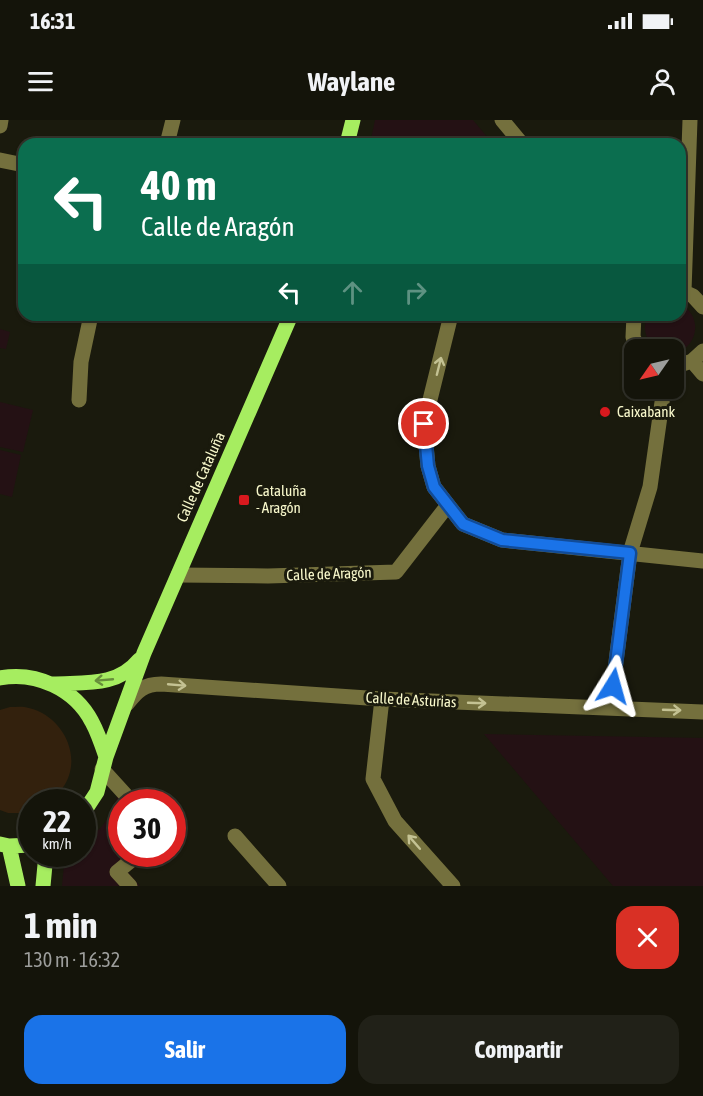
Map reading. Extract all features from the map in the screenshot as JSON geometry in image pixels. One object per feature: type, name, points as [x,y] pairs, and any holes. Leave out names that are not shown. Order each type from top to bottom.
[{"type":"main road","points":[[348,138],[353,120]]},
{"type":"main road","name":"Calle de Cataluña","points":[[96,794],[104,763],[144,653],[288,321]]},
{"type":"main road","points":[[53,684],[115,679],[129,671],[144,653]]},
{"type":"main road","points":[[0,678],[29,677],[53,684],[75,699],[92,720],[104,763]]},
{"type":"main road","points":[[5,845],[18,886]]},
{"type":"main road","points":[[43,886],[45,867]]},
{"type":"street","points":[[0,126],[1,120]]},
{"type":"street","points":[[168,138],[173,120]]},
{"type":"street","points":[[502,120],[517,138]]},
{"type":"street","points":[[690,120],[696,158],[693,296]]},
{"type":"street","points":[[0,160],[18,164]]},
{"type":"street","points":[[79,400],[81,362],[90,321]]},
{"type":"street","points":[[450,321],[424,424],[428,466],[434,487],[463,524],[502,540],[703,561]]},
{"type":"street","points":[[631,321],[634,339]]},
{"type":"street","points":[[684,362],[698,356],[703,374]]},
{"type":"street","points":[[610,708],[630,553],[650,487],[662,399]]},
{"type":"street","name":"Calle de Aragón","points":[[178,575],[268,576],[396,572],[448,504]]},
{"type":"street","name":"Calle de Asturias","points":[[127,704],[141,688],[161,684],[382,699],[703,711]]},
{"type":"street","points":[[382,699],[373,779],[395,821],[453,886]]},
{"type":"street","points":[[104,763],[123,789]]},
{"type":"street","points":[[235,836],[279,886]]},
{"type":"street","points":[[123,867],[117,872],[130,886]]},
{"type":"shaded area","points":[[375,120],[473,120],[488,138],[371,138]]},
{"type":"shaded area","points":[[686,308],[695,323],[693,338],[684,349],[684,339],[648,339],[646,321],[686,321]]},
{"type":"shaded area","points":[[0,329],[10,332],[6,349],[0,348]]},
{"type":"shaded area","points":[[0,402],[33,410],[23,452],[0,447]]},
{"type":"shaded area","points":[[0,450],[21,455],[12,497],[0,494]]},
{"type":"shaded area","points":[[10,707],[27,707],[39,711],[56,724],[67,741],[70,751],[70,772],[61,789],[18,789],[18,813],[0,810],[0,710]]},
{"type":"shaded area","points":[[484,734],[703,738],[703,886],[613,886]]},
{"type":"shaded area","points":[[108,818],[108,867],[134,867],[128,872],[140,886],[62,886],[64,867],[96,867],[96,832]]},
{"type":"place","name":"Caixabank","points":[[605,412]]},
{"type":"place","name":"Cataluña - Aragón","points":[[244,500]]},
{"type":"route","points":[[424,424],[428,466],[434,487],[463,524],[502,540],[630,553],[613,686]]}]
